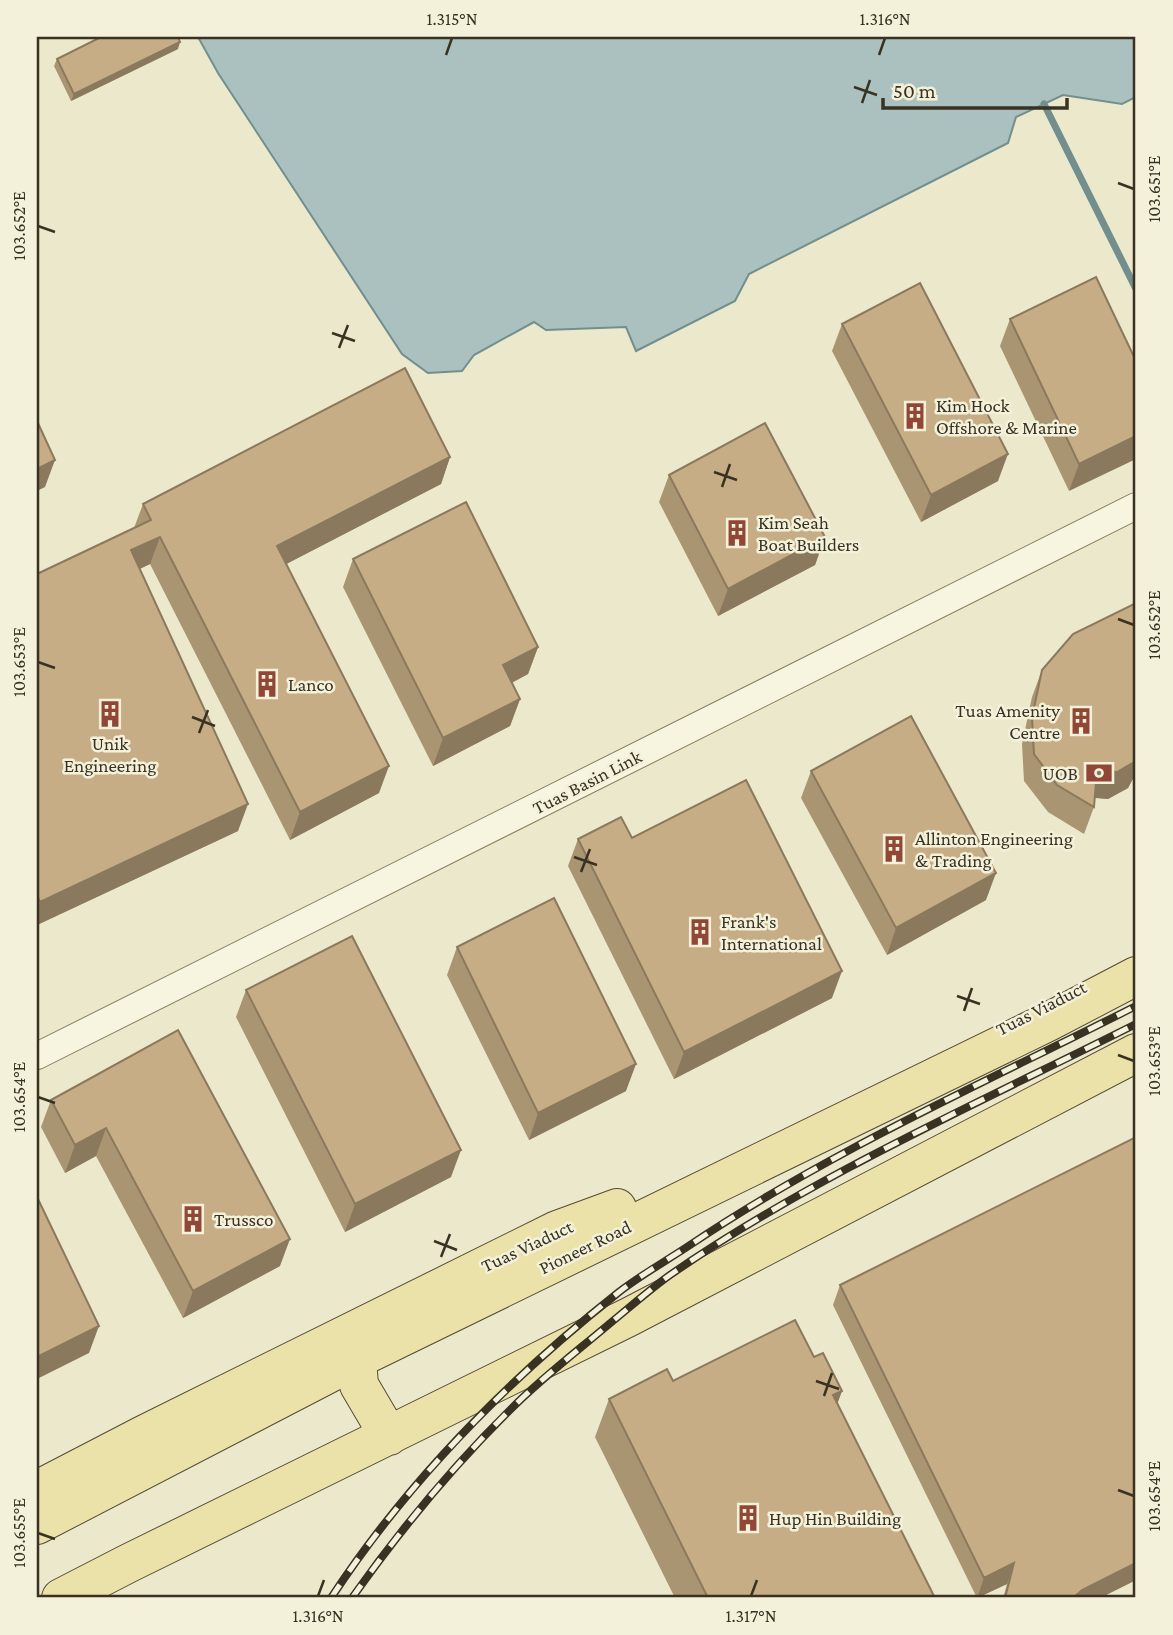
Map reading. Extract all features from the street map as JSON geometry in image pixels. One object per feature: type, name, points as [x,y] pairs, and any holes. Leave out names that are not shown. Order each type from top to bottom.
[{"type":"main road","name":"Tuas Viaduct","points":[[37,1490],[557,1230],[711,1174],[1136,960]]},
{"type":"main road","name":"Pioneer Road","points":[[37,1525],[357,1359],[1048,1022],[1136,976]]},
{"type":"main road","points":[[61,1598],[779,1241],[1136,1053]]},
{"type":"main road","points":[[357,1359],[359,1385],[389,1436]]},
{"type":"street","name":"Tuas Basin Link","points":[[37,1056],[1136,506]]},
{"type":"water","points":[[198,37],[1136,37],[1136,97],[1122,104],[1063,95],[1016,117],[1008,143],[749,274],[735,301],[636,351],[626,327],[546,330],[534,322],[474,355],[462,371],[428,373],[402,354],[218,73]]},
{"type":"building","points":[[101,37],[178,37],[180,42],[74,94],[57,59]]},
{"type":"building","points":[[1096,277],[1136,361],[1136,436],[1079,464],[1010,319]]},
{"type":"building","name":"Kim Hock Offshore & Marine","points":[[920,283],[1008,454],[931,495],[842,324]]},
{"type":"building","points":[[405,368],[450,457],[277,546],[389,766],[300,812],[160,537],[131,550],[248,804],[40,902],[37,895],[37,574],[151,520],[143,504]]},
{"type":"building","points":[[37,421],[55,460],[37,469]]},
{"type":"building","name":"Kim Seah Boat Builders","points":[[765,423],[825,537],[728,589],[669,475]]},
{"type":"building","points":[[466,502],[538,647],[503,665],[520,699],[443,738],[353,559]]},
{"type":"building","name":"Tuas Amenity Centre","points":[[1136,603],[1136,761],[1117,772],[1097,770],[1094,807],[1057,785],[1034,754],[1032,717],[1042,670],[1073,634]]},
{"type":"building","name":"Allinton Engineering & Trading","points":[[911,716],[996,873],[896,928],[811,771]]},
{"type":"building","name":"Frank's International","points":[[746,780],[842,971],[684,1052],[578,839],[621,817],[632,838]]},
{"type":"building","points":[[554,898],[636,1064],[538,1113],[457,947]]},
{"type":"building","points":[[352,936],[461,1150],[355,1204],[246,990]]},
{"type":"building","name":"Trussco","points":[[178,1030],[290,1239],[193,1291],[106,1128],[75,1145],[51,1100]]},
{"type":"building","points":[[1136,1137],[1136,1563],[1082,1590],[1073,1598],[1005,1598],[1014,1563],[984,1578],[840,1285]]},
{"type":"building","points":[[37,1197],[99,1326],[37,1357]]},
{"type":"building","name":"Hup Hin Building","points":[[795,1320],[814,1357],[823,1353],[842,1391],[833,1395],[935,1598],[708,1598],[609,1399],[667,1369],[673,1381]]},
{"type":"waterway","points":[[1044,104],[1136,289]]},
{"type":"railway","points":[[331,1598],[393,1513],[463,1434],[539,1360],[627,1286],[743,1211],[853,1148],[1136,1006]]},
{"type":"railway","points":[[352,1598],[428,1499],[490,1430],[547,1376],[670,1275],[725,1239],[840,1172],[1136,1024]]},
{"type":"place","name":"Kim Hock Offshore & Marine","points":[[915,416]]},
{"type":"place","name":"Kim Seah Boat Builders","points":[[737,533]]},
{"type":"place","name":"Lanco","points":[[267,684]]},
{"type":"place","name":"Unik Engineering","points":[[110,714]]},
{"type":"place","name":"Tuas Amenity Centre","points":[[1081,721]]},
{"type":"place","name":"UOB","points":[[1099,773]]},
{"type":"place","name":"Allinton Engineering & Trading","points":[[894,849]]},
{"type":"place","name":"Frank's International","points":[[700,932]]},
{"type":"place","name":"Trussco","points":[[193,1219]]},
{"type":"place","name":"Hup Hin Building","points":[[748,1518]]}]
